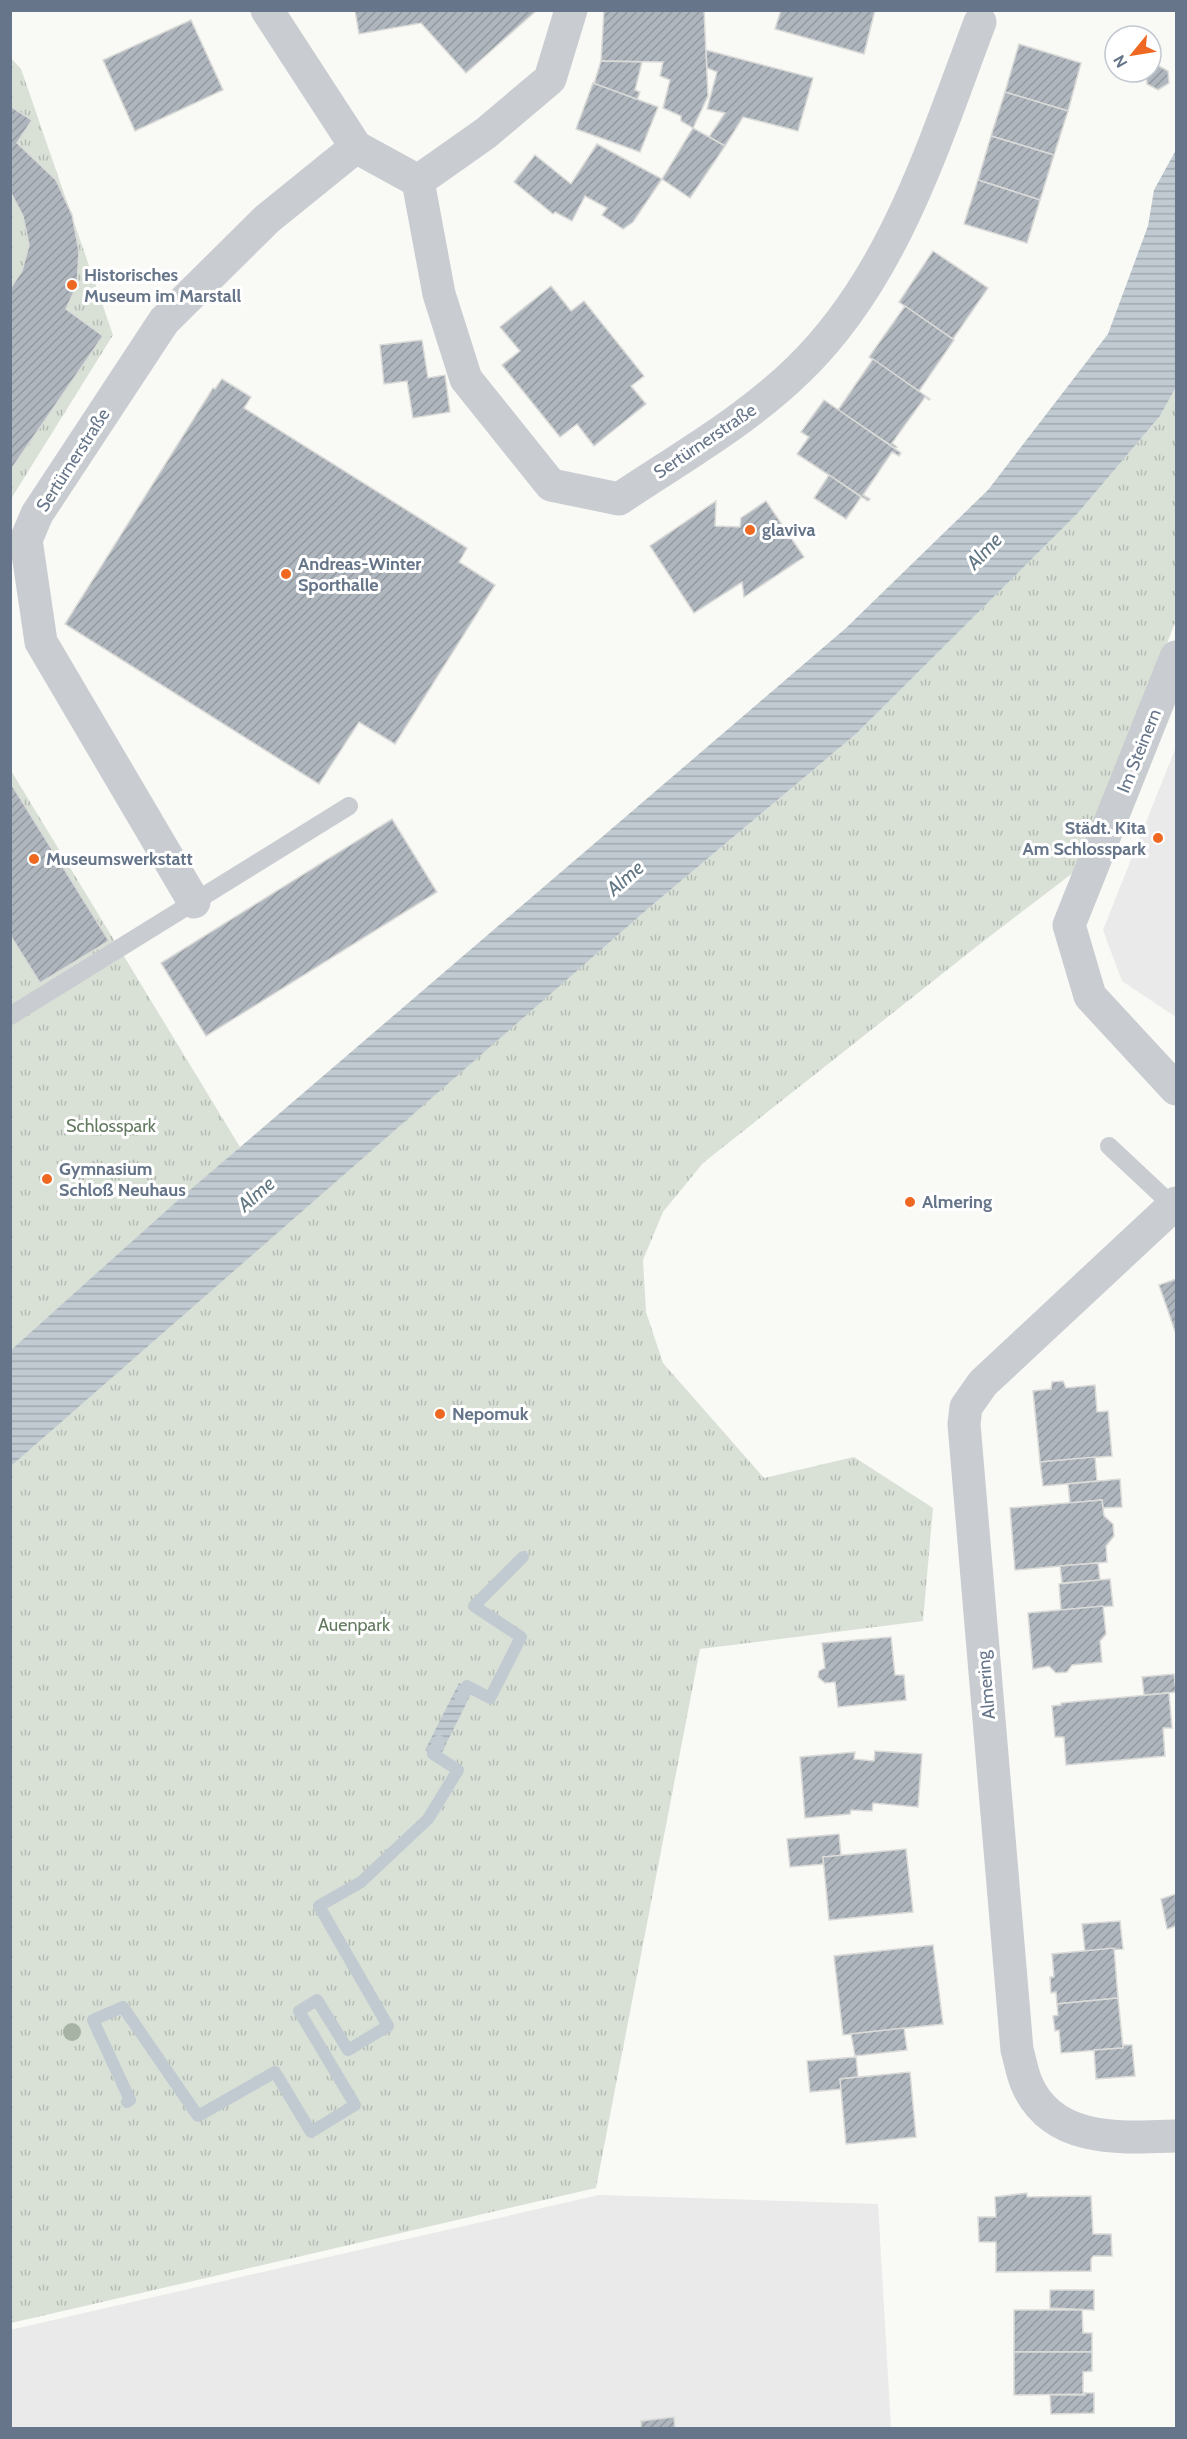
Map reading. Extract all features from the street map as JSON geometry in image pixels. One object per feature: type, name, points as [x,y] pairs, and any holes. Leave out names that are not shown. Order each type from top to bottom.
[{"type":"street","points":[[267,10],[356,147],[418,181],[486,133],[550,79],[572,10]]},
{"type":"street","name":"Sertürnerstraße","points":[[418,181],[439,294],[466,379],[551,485],[619,499],[751,411],[800,369],[844,318],[884,254],[919,182],[981,22]]},
{"type":"street","name":"Sertürnerstraße","points":[[194,902],[41,642],[26,540],[37,514],[164,321],[267,219],[356,147]]},
{"type":"street","points":[[10,532],[37,514]]},
{"type":"street","name":"Im Steinern","points":[[1176,657],[1069,925],[1090,996],[1176,1089]]},
{"type":"street","name":"Almering","points":[[1175,1204],[983,1383],[966,1407],[964,1424],[1017,2050],[1026,2082],[1047,2112],[1063,2125],[1086,2133],[1126,2138],[1176,2136]]},
{"type":"lane","points":[[10,1016],[349,806]]},
{"type":"lane","points":[[1109,1146],[1175,1204]]},
{"type":"shaded area","name":"Städt. Kita Am Schlosspark","points":[[1176,747],[1176,1017],[1122,981],[1103,930]]},
{"type":"shaded area","points":[[599,2195],[878,2204],[891,2428],[11,2428],[10,2330]]},
{"type":"green space","points":[[11,58],[21,69],[113,335],[11,499]]},
{"type":"green space","name":"Auenpark","points":[[1176,387],[1176,620],[1082,866],[703,1163],[663,1212],[643,1260],[646,1312],[663,1363],[764,1478],[854,1457],[933,1508],[923,1621],[700,1649],[596,2188],[11,2323],[10,1466],[650,907],[856,734],[1078,513],[1160,416]]},
{"type":"green space","name":"Schlosspark","points":[[10,769],[240,1147],[11,1350],[10,1350]]},
{"type":"water","name":"Alme","points":[[1176,150],[1176,387],[1160,416],[1078,513],[856,734],[650,907],[11,1466],[11,1350],[176,1202],[846,628],[988,490],[1108,334],[1148,226],[1154,190]]},
{"type":"water","points":[[459,1683],[473,1690],[439,1758],[425,1750]]},
{"type":"building","points":[[355,10],[537,10],[466,73],[421,23],[359,34]]},
{"type":"building","points":[[604,10],[704,10],[708,96],[693,128],[681,121],[681,116],[663,108],[670,80],[660,76],[663,62],[601,61]]},
{"type":"building","points":[[781,10],[875,10],[864,54],[775,29]]},
{"type":"building","points":[[191,20],[223,90],[135,131],[103,60]]},
{"type":"building","points":[[1019,44],[1081,63],[1068,111],[1005,92]]},
{"type":"building","points":[[706,50],[813,78],[798,131],[743,117],[725,146],[709,137],[725,113],[707,109],[717,72],[707,68]]},
{"type":"building","points":[[601,61],[642,62],[635,90],[640,92],[637,100],[594,84]]},
{"type":"building","points":[[1163,68],[1168,71],[1169,83],[1158,90],[1147,84],[1163,84]]},
{"type":"building","points":[[593,83],[658,107],[640,152],[576,129]]},
{"type":"building","points":[[1005,92],[1068,111],[1054,155],[991,136]]},
{"type":"building","points":[[10,106],[32,120],[17,143],[56,180],[72,215],[79,251],[77,285],[66,309],[103,336],[10,471],[10,289],[22,271],[29,245],[23,216],[10,191]]},
{"type":"building","points":[[693,128],[725,146],[690,198],[662,179]]},
{"type":"building","points":[[991,136],[1054,155],[1040,200],[978,180]]},
{"type":"building","points":[[597,144],[662,179],[633,222],[623,229],[602,215],[607,208],[585,196],[572,221],[555,212],[553,214],[514,182],[535,155],[571,184]]},
{"type":"building","points":[[978,180],[1040,200],[1027,243],[964,224]]},
{"type":"building","points":[[933,251],[988,288],[953,339],[899,302]]},
{"type":"building","points":[[551,286],[571,311],[584,301],[644,376],[631,386],[646,404],[594,446],[577,424],[560,437],[502,365],[520,351],[500,327]]},
{"type":"building","points":[[905,306],[954,340],[919,391],[869,357]]},
{"type":"building","points":[[422,340],[428,378],[445,375],[450,412],[413,418],[407,381],[384,384],[380,345]]},
{"type":"building","points":[[873,359],[930,399],[925,397],[892,443],[897,447],[895,448],[838,410]]},
{"type":"building","name":"Andreas-Winter Sporthalle","points":[[222,379],[251,397],[244,408],[467,548],[459,562],[495,585],[395,744],[359,722],[319,784],[65,624],[213,388],[215,389]]},
{"type":"building","points":[[824,400],[901,453],[899,456],[892,452],[863,495],[870,499],[868,501],[797,454],[809,437],[801,432]]},
{"type":"building","points":[[829,475],[861,497],[846,519],[814,498]]},
{"type":"building","points":[[716,501],[715,526],[740,527],[741,518],[766,501],[804,557],[744,597],[742,582],[694,613],[650,546]]},
{"type":"building","name":"Museumswerkstatt","points":[[10,782],[109,941],[40,983],[10,935]]},
{"type":"building","points":[[392,819],[437,892],[206,1036],[161,963]]},
{"type":"building","points":[[1176,1279],[1176,1334],[1159,1285]]},
{"type":"building","points":[[1063,1381],[1066,1388],[1095,1385],[1097,1412],[1108,1411],[1112,1456],[1040,1462],[1033,1391],[1051,1389],[1052,1382]]},
{"type":"building","points":[[1095,1457],[1097,1481],[1043,1486],[1040,1462]]},
{"type":"building","points":[[1120,1479],[1122,1507],[1103,1508],[1102,1500],[1070,1503],[1068,1484]]},
{"type":"building","points":[[1102,1500],[1104,1516],[1113,1524],[1114,1536],[1106,1546],[1107,1562],[1015,1570],[1010,1508]]},
{"type":"building","points":[[1098,1563],[1100,1580],[1062,1583],[1060,1566]]},
{"type":"building","points":[[1110,1579],[1113,1606],[1061,1610],[1059,1584]]},
{"type":"building","points":[[1103,1606],[1106,1634],[1100,1641],[1102,1662],[1072,1665],[1067,1672],[1056,1673],[1049,1666],[1033,1669],[1028,1613]]},
{"type":"building","points":[[891,1637],[895,1675],[904,1675],[906,1700],[838,1707],[835,1682],[825,1683],[818,1677],[819,1671],[825,1668],[822,1643]]},
{"type":"building","points":[[1174,1674],[1176,1692],[1144,1695],[1142,1677]]},
{"type":"building","points":[[1169,1693],[1172,1728],[1163,1728],[1165,1756],[1066,1765],[1064,1737],[1055,1737],[1052,1706],[1061,1705],[1061,1703]]},
{"type":"building","points":[[875,1751],[922,1754],[918,1807],[873,1803],[872,1811],[851,1810],[850,1814],[805,1818],[800,1757],[855,1752],[854,1759],[874,1761]]},
{"type":"building","points":[[839,1834],[841,1856],[823,1857],[824,1864],[790,1867],[787,1839]]},
{"type":"building","points":[[906,1849],[913,1912],[829,1920],[823,1857]]},
{"type":"building","points":[[1176,1894],[1176,1926],[1167,1929],[1161,1899]]},
{"type":"building","points":[[1120,1921],[1123,1949],[1085,1951],[1082,1924]]},
{"type":"building","points":[[933,1945],[943,2024],[843,2035],[834,1956]]},
{"type":"building","points":[[1114,1948],[1118,1998],[1057,2004],[1056,1992],[1051,1993],[1050,1977],[1054,1977],[1052,1954]]},
{"type":"building","points":[[1118,1998],[1123,2048],[1061,2053],[1059,2030],[1055,2031],[1053,2016],[1058,2015],[1057,2004]]},
{"type":"building","points":[[904,2028],[907,2050],[855,2056],[851,2034]]},
{"type":"building","points":[[1123,2045],[1132,2045],[1135,2076],[1096,2079],[1094,2050],[1123,2048]]},
{"type":"building","points":[[856,2057],[858,2077],[840,2079],[841,2089],[810,2092],[807,2061]]},
{"type":"building","points":[[910,2072],[916,2137],[846,2144],[840,2079]]},
{"type":"building","points":[[1027,2193],[1027,2197],[1091,2196],[1093,2234],[1111,2234],[1112,2256],[1093,2256],[1091,2271],[996,2272],[996,2242],[979,2242],[978,2217],[996,2217],[995,2197]]},
{"type":"building","points":[[1050,2290],[1094,2290],[1094,2310],[1050,2308]]},
{"type":"building","points":[[1014,2310],[1082,2310],[1083,2333],[1092,2333],[1092,2352],[1014,2352]]},
{"type":"building","points":[[1014,2352],[1092,2352],[1092,2371],[1083,2372],[1083,2394],[1014,2395]]},
{"type":"building","points":[[1084,2393],[1094,2393],[1094,2413],[1051,2414],[1050,2395],[1085,2395]]},
{"type":"building","points":[[674,2417],[675,2428],[641,2428],[641,2421]]},
{"type":"waterway","points":[[461,1699],[467,1686],[490,1698],[521,1637],[474,1606],[523,1557]]},
{"type":"waterway","points":[[127,2102],[130,2100],[93,2020],[123,2007],[198,2116],[275,2072],[311,2132],[355,2105],[299,2011],[317,2000],[348,2050],[388,2026],[319,1906],[361,1882],[428,1819],[458,1770],[433,1754],[439,1741]]},
{"type":"place","name":"Historisches Museum im Marstall","points":[[72,285]]},
{"type":"place","name":"glaviva","points":[[750,530]]},
{"type":"place","name":"Andreas-Winter Sporthalle","points":[[286,574]]},
{"type":"place","name":"Städt. Kita Am Schlosspark","points":[[1158,838]]},
{"type":"place","name":"Museumswerkstatt","points":[[34,859]]},
{"type":"place","name":"Gymnasium Schloß Neuhaus","points":[[47,1179]]},
{"type":"place","name":"Almering","points":[[910,1202]]},
{"type":"place","name":"Nepomuk","points":[[440,1414]]}]
